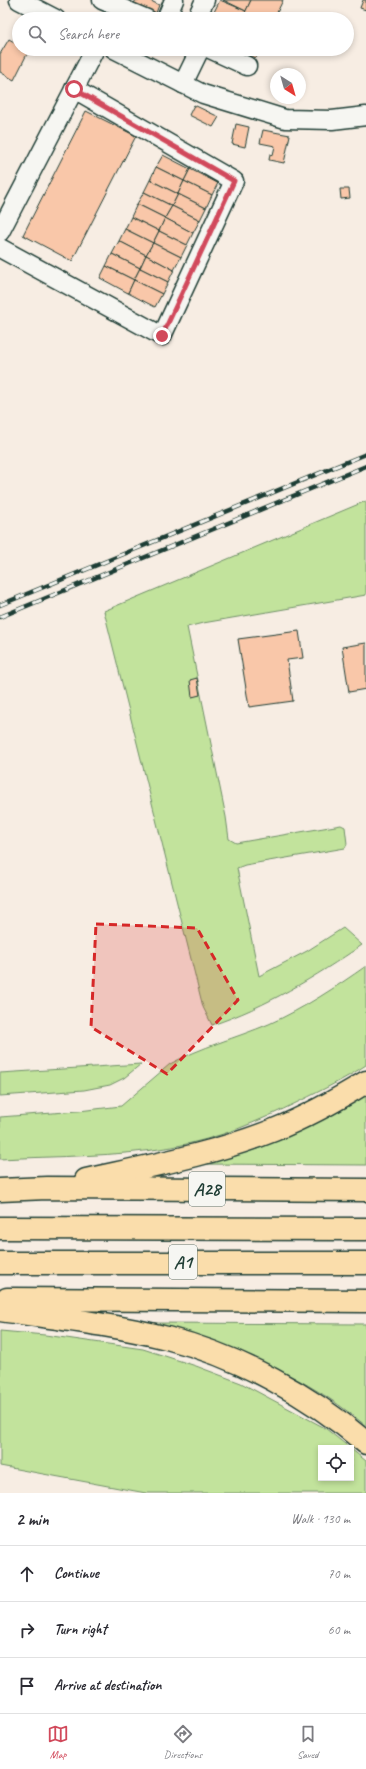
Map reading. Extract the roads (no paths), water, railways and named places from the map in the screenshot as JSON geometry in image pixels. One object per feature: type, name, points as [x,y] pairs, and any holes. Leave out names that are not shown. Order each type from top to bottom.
[{"type":"highway","name":"A28","points":[[47,1188],[197,1155],[237,1143],[274,1130],[328,1105],[366,1082]]},
{"type":"highway","name":"A28","points":[[0,1190],[47,1188],[366,1190]]},
{"type":"highway","name":"A1","points":[[0,1228],[366,1229]]},
{"type":"highway","name":"A1","points":[[0,1263],[366,1263]]},
{"type":"highway","name":"A1","points":[[0,1299],[366,1301]]},
{"type":"highway","points":[[0,1310],[103,1326],[167,1338],[225,1357],[301,1397],[352,1431],[366,1443]]},
{"type":"street","points":[[19,0],[42,12]]},
{"type":"street","points":[[102,0],[118,12]]},
{"type":"street","points":[[169,12],[174,0]]},
{"type":"street","points":[[199,12],[205,0]]},
{"type":"street","points":[[0,232],[91,56]]},
{"type":"street","points":[[128,56],[203,94],[285,119],[332,120],[366,116]]},
{"type":"street","points":[[183,84],[197,56]]},
{"type":"street","points":[[225,56],[247,66]]},
{"type":"street","points":[[0,248],[162,336],[234,181],[74,89]]},
{"type":"railway","points":[[0,605],[366,454]]},
{"type":"railway","points":[[0,617],[366,466]]}]
